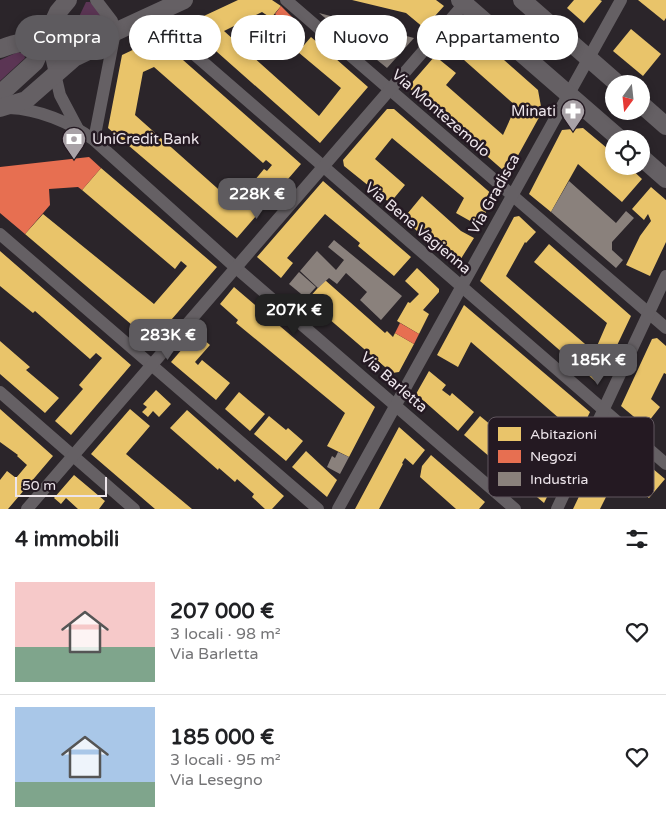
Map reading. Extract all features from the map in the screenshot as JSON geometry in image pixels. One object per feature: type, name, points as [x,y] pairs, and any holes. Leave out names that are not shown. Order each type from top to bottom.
[{"type":"street","points":[[57,15],[68,0]]},
{"type":"street","points":[[96,0],[107,15]]},
{"type":"street","points":[[152,15],[184,0]]},
{"type":"street","name":"Via Montezemolo","points":[[286,0],[666,328]]},
{"type":"street","points":[[522,0],[608,75]]},
{"type":"street","name":"Via Gradisca","points":[[338,509],[621,0]]},
{"type":"street","points":[[27,509],[389,90],[462,2],[610,130]]},
{"type":"street","points":[[0,40],[15,41]]},
{"type":"street","points":[[0,49],[15,45]]},
{"type":"street","points":[[0,104],[36,60]]},
{"type":"street","points":[[51,60],[65,107],[78,129]]},
{"type":"street","points":[[0,104],[26,100],[72,60]]},
{"type":"street","points":[[94,140],[110,60]]},
{"type":"street","name":"Via Bene Vagienna","points":[[200,60],[611,417]]},
{"type":"street","points":[[0,104],[29,111],[78,129]]},
{"type":"street","points":[[650,112],[666,126]]},
{"type":"street","name":"Via Barletta","points":[[78,129],[94,140],[235,267],[488,485]]},
{"type":"street","points":[[650,165],[666,179]]},
{"type":"street","points":[[0,234],[318,509]]},
{"type":"street","points":[[598,417],[666,276]]},
{"type":"street","points":[[0,392],[134,509]]},
{"type":"street","name":"Via Bene Vagienna","points":[[654,454],[666,464]]},
{"type":"street","name":"Via Barletta","points":[[501,497],[515,509]]},
{"type":"street","points":[[557,509],[562,497]]},
{"type":"shaded area","points":[[86,2],[90,2],[101,15],[80,15]]},
{"type":"shaded area","points":[[15,53],[15,60],[23,60],[0,81],[0,60]]},
{"type":"building: Abitazioni","points":[[238,0],[272,0],[281,6],[274,15],[266,15],[262,12],[256,15],[231,15],[231,28],[224,31],[231,37],[231,60],[256,60],[319,116],[341,88],[305,58],[305,44],[311,37],[315,41],[315,60],[337,60],[368,87],[320,143],[221,55],[221,15],[206,15]]},
{"type":"building: Abitazioni","points":[[352,0],[436,0],[444,6],[436,15],[417,15],[417,22],[406,13]]},
{"type":"building: Abitazioni","points":[[574,0],[602,1],[584,23],[578,18],[578,15],[575,15],[567,8]]},
{"type":"building: Abitazioni","points":[[638,0],[666,0],[666,18],[664,21]]},
{"type":"building: Abitazioni","points":[[631,29],[661,54],[642,75],[613,51]]},
{"type":"building: Abitazioni","points":[[129,52],[129,60],[183,60],[301,164],[237,238],[108,128],[122,55]],"holes":[[[154,67],[263,163],[266,160],[272,165],[267,171],[264,169],[235,204],[135,115],[143,72]]]},
{"type":"building: Abitazioni","points":[[432,60],[440,60],[456,73],[446,85],[503,135],[516,106],[464,60],[504,60],[538,90],[542,112],[510,170],[504,171],[408,87]]},
{"type":"building: Abitazioni","points":[[387,109],[394,109],[494,196],[479,226],[456,213],[464,198],[392,138],[375,159],[405,185],[390,203],[344,166],[343,160]]},
{"type":"building: Abitazioni","points":[[583,128],[605,146],[605,175],[638,175],[642,179],[622,202],[578,164],[551,212],[529,194],[562,130]]},
{"type":"building: Abitazioni","points":[[101,168],[217,267],[152,342],[25,234],[43,214],[154,304],[187,266],[181,261],[175,269],[82,190]]},
{"type":"building: Abitazioni","points":[[323,181],[411,257],[394,276],[358,246],[360,243],[325,214],[287,258],[293,263],[281,278],[257,257]]},
{"type":"building: Abitazioni","points":[[651,187],[666,200],[666,242],[650,276],[626,265],[640,236],[651,221],[648,214],[644,220],[632,209]]},
{"type":"building: Abitazioni","points":[[422,196],[461,231],[474,238],[457,265],[403,219]]},
{"type":"building: Abitazioni","points":[[519,216],[536,232],[525,242],[506,276],[599,356],[602,350],[597,346],[607,323],[534,262],[549,244],[631,316],[601,379],[595,381],[480,281],[514,217]]},
{"type":"building: Abitazioni","points":[[0,251],[131,365],[71,435],[55,421],[83,389],[79,385],[102,358],[96,353],[90,359],[35,311],[33,313],[0,286]]},
{"type":"building: Abitazioni","points":[[417,268],[439,289],[439,292],[423,310],[429,314],[419,334],[397,321],[408,302],[410,303],[419,294],[405,281]]},
{"type":"building: Abitazioni","points":[[325,280],[385,333],[387,331],[393,337],[395,333],[414,344],[399,372],[392,373],[307,300]]},
{"type":"building: Abitazioni","points":[[234,287],[375,407],[349,457],[327,446],[345,413],[236,323],[238,320],[220,304]]},
{"type":"building: Abitazioni","points":[[464,305],[590,412],[588,417],[558,417],[471,342],[458,367],[437,355]]},
{"type":"building: Abitazioni","points":[[196,333],[210,345],[195,362],[198,365],[202,360],[230,383],[216,400],[171,362]]},
{"type":"building: Abitazioni","points":[[657,338],[666,346],[666,374],[664,373],[651,399],[660,407],[652,417],[634,417],[621,406],[652,339]]},
{"type":"building: Abitazioni","points":[[0,341],[30,367],[26,370],[59,398],[45,413],[0,374]]},
{"type":"building: Abitazioni","points":[[429,371],[446,385],[442,390],[450,396],[452,393],[474,412],[458,431],[416,394]]},
{"type":"building: Abitazioni","points":[[156,390],[171,404],[159,417],[153,411],[148,417],[142,412],[147,407],[143,404]]},
{"type":"building: Abitazioni","points":[[239,392],[265,414],[250,431],[225,409]]},
{"type":"building: Abitazioni","points":[[0,409],[53,456],[8,509],[0,509],[0,480],[7,471],[16,478],[27,465],[18,455],[0,442]]},
{"type":"building: Abitazioni","points":[[130,409],[150,426],[126,454],[192,509],[155,509],[91,454]]},
{"type":"building: Abitazioni","points":[[187,410],[284,496],[272,509],[265,509],[252,497],[254,494],[237,479],[235,482],[219,468],[218,470],[170,428]]},
{"type":"building: Abitazioni","points":[[269,416],[286,430],[288,428],[303,441],[286,461],[254,434]]},
{"type":"building: Abitazioni","points":[[480,416],[488,423],[488,455],[464,435]]},
{"type":"building: Abitazioni","points":[[399,427],[425,450],[413,465],[405,458],[379,509],[355,509]]},
{"type":"building: Abitazioni","points":[[306,451],[337,480],[327,497],[292,467]]},
{"type":"building: Abitazioni","points":[[431,455],[485,502],[479,509],[456,509],[420,477],[422,466]]},
{"type":"building: Abitazioni","points":[[654,470],[665,479],[654,492]]},
{"type":"building: Abitazioni","points":[[74,475],[105,501],[99,509],[78,509],[66,498],[61,504],[54,498]]},
{"type":"building: Abitazioni","points":[[537,497],[547,497],[544,503]]},
{"type":"building: Abitazioni","points":[[579,497],[606,497],[600,509],[573,509]]},
{"type":"building: Negozi","points":[[281,6],[290,15],[276,15]]},
{"type":"building: Negozi","points":[[89,157],[101,168],[82,190],[78,187],[49,189],[50,205],[25,234],[0,213],[0,167]]},
{"type":"building: Negozi","points":[[400,323],[419,334],[414,344],[395,333]]},
{"type":"building: Industria","points":[[407,36],[414,38],[407,46]]},
{"type":"building: Industria","points":[[377,60],[394,60],[387,68]]},
{"type":"building: Industria","points":[[569,181],[616,223],[626,211],[634,218],[612,242],[612,250],[623,260],[616,268],[551,212]]},
{"type":"building: Industria","points":[[334,240],[402,296],[381,320],[360,300],[367,292],[346,273],[337,284],[329,278],[318,288],[300,271],[317,251],[336,270],[344,260],[328,247]]},
{"type":"building: Industria","points":[[299,272],[316,287],[306,298],[289,284]]},
{"type":"building: Industria","points":[[338,452],[349,457],[340,474],[327,467],[332,456],[335,458]]},
{"type":"place","name":"Minati","points":[[573,132]]},
{"type":"place","name":"UniCredit Bank","points":[[74,160]]}]
